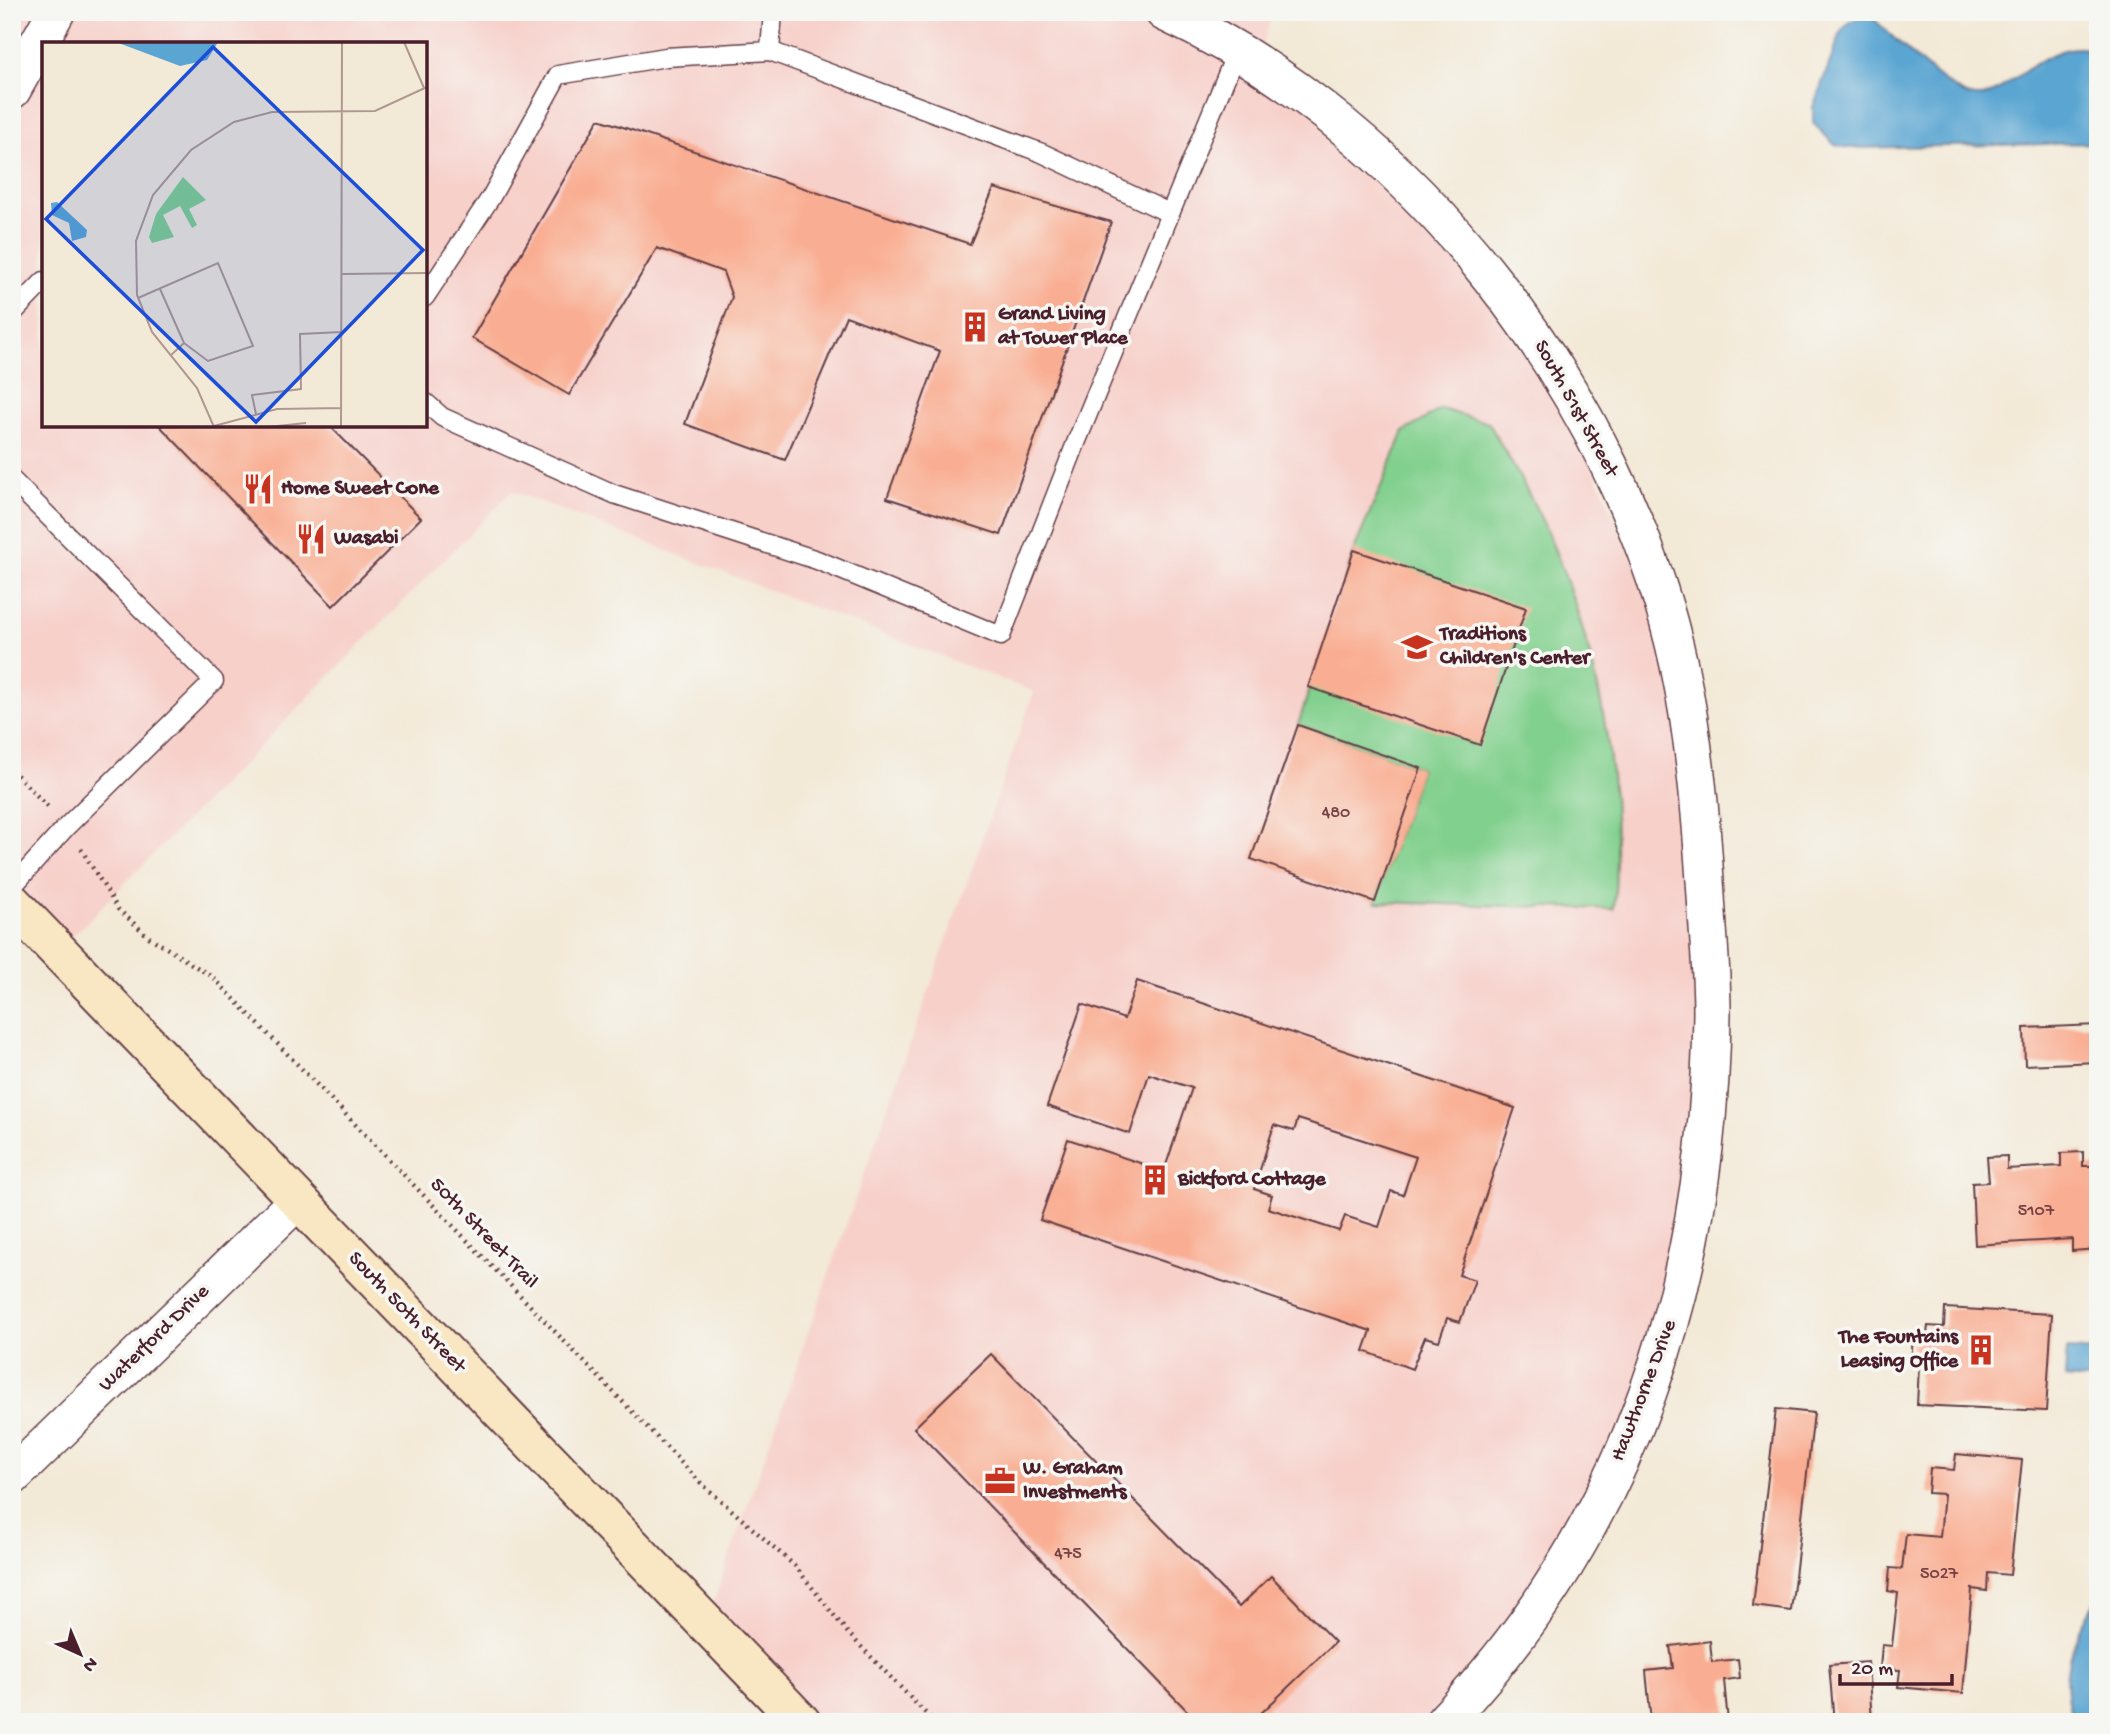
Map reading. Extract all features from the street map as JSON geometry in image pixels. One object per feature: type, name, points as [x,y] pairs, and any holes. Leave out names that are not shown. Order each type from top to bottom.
[{"type":"main road","name":"South 50th Street","points":[[12,902],[802,1722]]},
{"type":"street","name":"South 51st Street","points":[[1164,12],[1236,53],[1331,118],[1406,183],[1455,236],[1534,335],[1609,466],[1654,577],[1678,661],[1694,747],[1712,1009]]},
{"type":"street","points":[[12,90],[42,42]]},
{"type":"street","name":"Hawthorne Drive","points":[[1444,1722],[1474,1690],[1532,1615],[1582,1536],[1624,1453],[1658,1366],[1680,1296],[1701,1179],[1712,1009]]},
{"type":"street","name":"Waterford Drive","points":[[12,1477],[298,1200]]},
{"type":"lane","points":[[770,51],[773,12]]},
{"type":"lane","points":[[427,294],[491,197],[558,75],[666,57],[770,51],[1042,153],[1169,213]]},
{"type":"lane","points":[[427,404],[442,417],[614,495],[817,560],[1001,636],[1169,213],[1236,53]]},
{"type":"lane","points":[[12,314],[42,283]]},
{"type":"lane","points":[[12,480],[214,681],[67,826],[12,887]]},
{"type":"path","name":"50th Street Trail","points":[[12,770],[67,826],[118,909],[149,937],[214,978],[701,1483],[795,1566],[848,1633],[934,1722]]},
{"type":"shaded area","points":[[12,12],[1273,12],[1256,64],[1331,118],[1534,335],[1678,661],[1709,1089],[1624,1453],[1444,1722],[801,1722],[706,1623],[1034,692],[512,491],[59,950],[12,906]]},
{"type":"green space","points":[[1441,409],[1489,423],[1536,507],[1567,580],[1594,672],[1611,766],[1615,814],[1614,909],[1375,902],[1421,768],[1298,725],[1354,550],[1404,432]]},
{"type":"water","points":[[1868,14],[1935,75],[1950,86],[1975,97],[1987,95],[2046,58],[2063,51],[2080,48],[2098,52],[2098,143],[1849,148],[1835,145],[1813,123],[1813,107],[1842,30],[1851,21]]},
{"type":"water","points":[[2067,1349],[2098,1351],[2098,1381],[2065,1378]]},
{"type":"water","points":[[2098,1596],[2098,1722],[2074,1722],[2066,1688],[2070,1656],[2081,1626]]},
{"type":"building","name":"Grand Living at Tower Place","points":[[599,119],[970,244],[994,188],[1111,222],[1001,535],[887,498],[940,351],[846,316],[785,460],[685,424],[732,297],[723,272],[657,248],[569,395],[472,338]]},
{"type":"building","points":[[161,427],[331,427],[421,518],[333,606]]},
{"type":"building","name":"Traditions Children's Center","points":[[1354,550],[1526,608],[1480,745],[1308,687]]},
{"type":"building","points":[[1298,725],[1421,768],[1375,902],[1251,859]]},
{"type":"building","name":"Bickford Cottage","points":[[1137,981],[1515,1108],[1459,1275],[1475,1280],[1460,1322],[1447,1318],[1439,1341],[1425,1337],[1412,1369],[1364,1351],[1371,1331],[1040,1220],[1068,1139],[1164,1171],[1192,1088],[1149,1074],[1130,1134],[1047,1106],[1082,1004],[1124,1019]],"holes":[[[1298,1119],[1416,1157],[1403,1195],[1391,1191],[1379,1227],[1345,1216],[1339,1231],[1268,1208],[1272,1195],[1254,1189],[1274,1125],[1294,1131]]]},
{"type":"building","points":[[2098,1025],[2098,1062],[2025,1065],[2024,1028]]},
{"type":"building","points":[[2083,1152],[2083,1166],[2098,1166],[2098,1249],[2072,1251],[2072,1239],[1975,1245],[1972,1183],[1989,1182],[1987,1157],[2007,1156],[2007,1169],[2061,1166],[2061,1153]]},
{"type":"building","name":"The Fountains Leasing Office","points":[[1945,1308],[2052,1314],[2046,1411],[1917,1405],[1919,1366],[1911,1366],[1913,1334],[1927,1334],[1928,1326],[1944,1327]]},
{"type":"building","points":[[991,1354],[1239,1607],[1271,1576],[1335,1642],[1252,1722],[1198,1722],[914,1428]]},
{"type":"building","points":[[1776,1409],[1814,1413],[1791,1611],[1753,1606]]},
{"type":"building","points":[[1956,1454],[2022,1460],[2010,1575],[1988,1573],[1987,1591],[1972,1589],[1963,1693],[1898,1687],[1900,1670],[1880,1669],[1882,1645],[1892,1646],[1898,1593],[1888,1591],[1890,1568],[1902,1569],[1906,1534],[1940,1537],[1944,1494],[1928,1493],[1930,1468],[1954,1470]]},
{"type":"building","points":[[1710,1641],[1712,1662],[1738,1659],[1740,1678],[1724,1680],[1728,1722],[1651,1722],[1646,1671],[1673,1668],[1670,1646]]},
{"type":"building","points":[[1868,1662],[1872,1722],[1834,1722],[1829,1665]]},
{"type":"place","name":"Grand Living at Tower Place","points":[[975,327]]},
{"type":"place","name":"Home Sweet Cone","points":[[258,489]]},
{"type":"place","name":"Wasabi","points":[[311,539]]},
{"type":"place","name":"Traditions Children's Center","points":[[1417,647]]},
{"type":"place","name":"Bickford Cottage","points":[[1155,1180]]},
{"type":"place","name":"The Fountains Leasing Office","points":[[1981,1350]]},
{"type":"place","name":"W. Graham Investments","points":[[1000,1481]]}]
